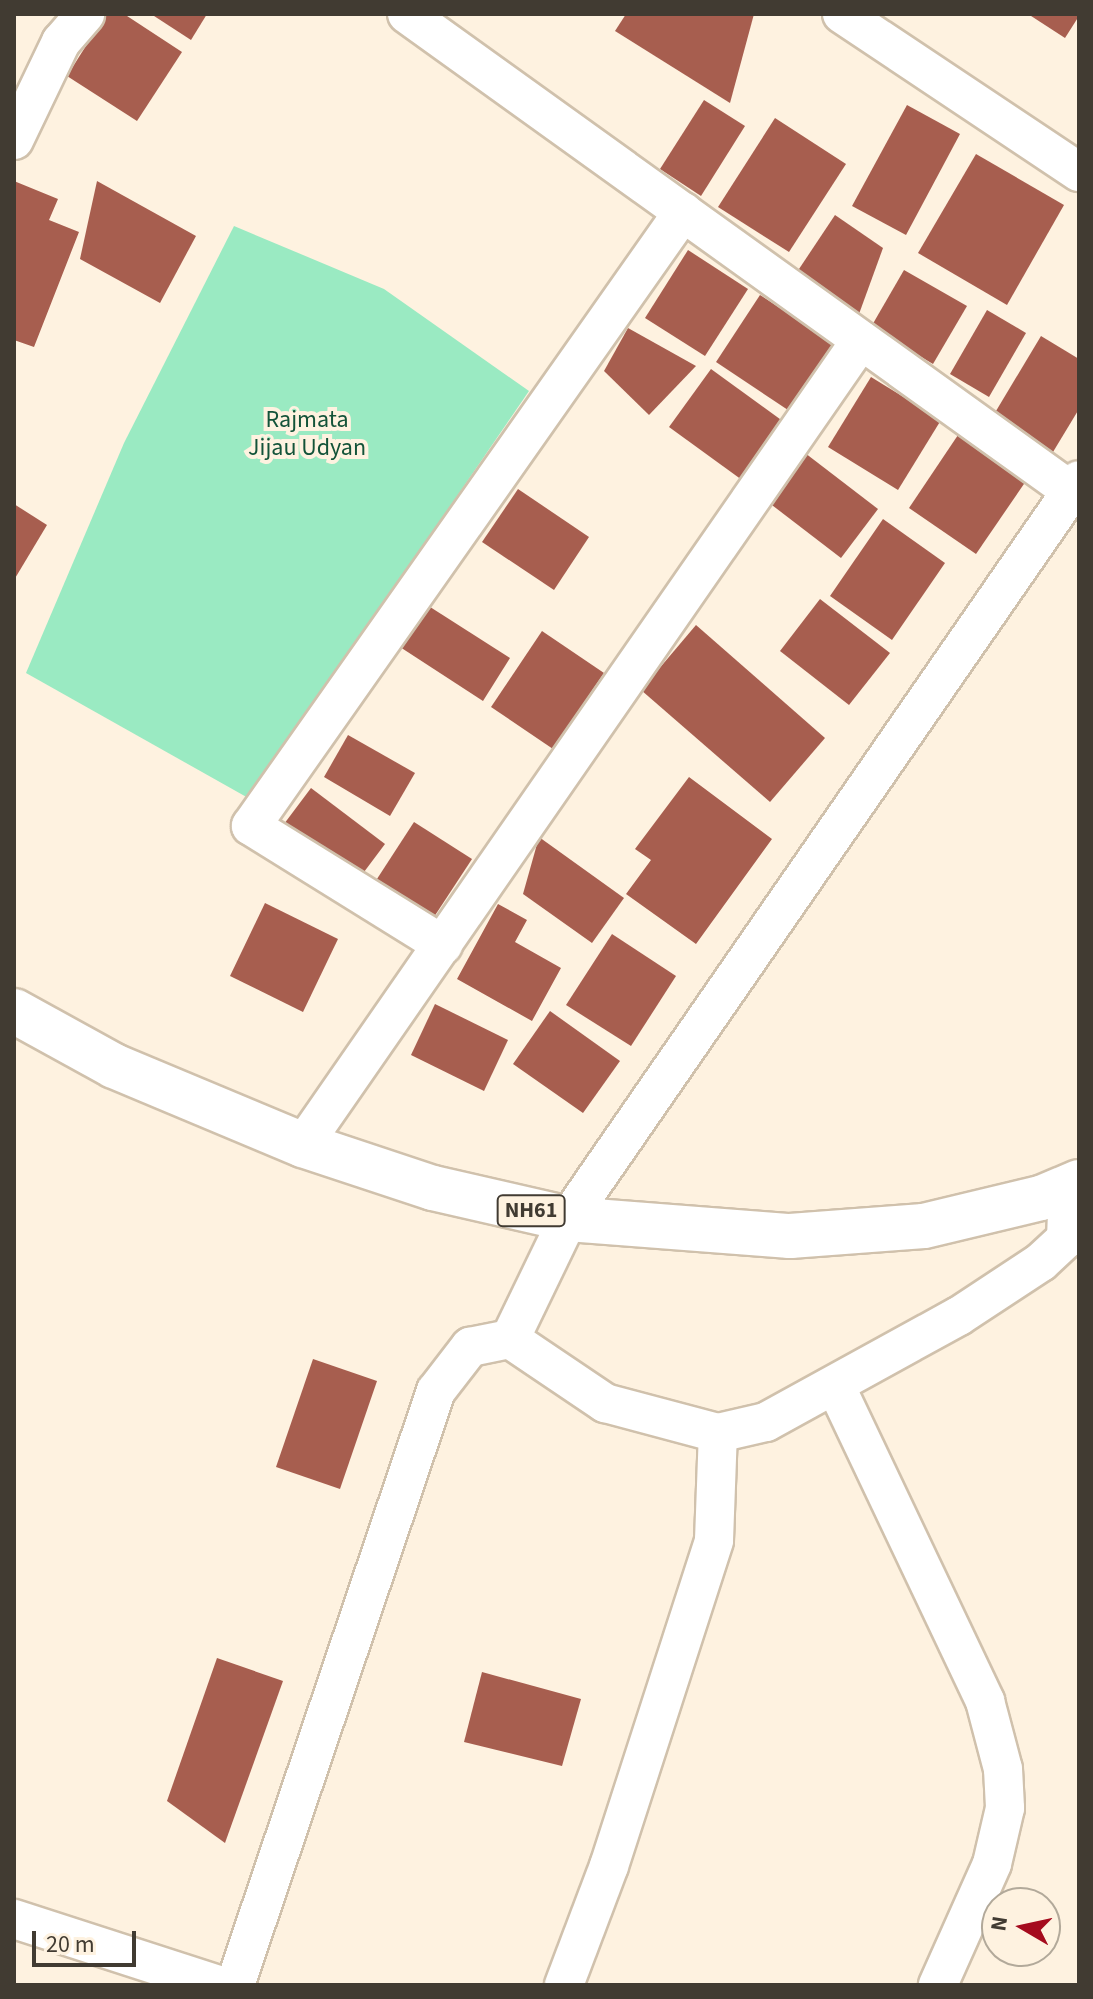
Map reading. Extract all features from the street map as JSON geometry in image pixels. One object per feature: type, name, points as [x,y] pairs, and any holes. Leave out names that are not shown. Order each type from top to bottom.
[{"type":"highway","name":"NH61","points":[[14,1011],[152,1084],[303,1145],[433,1188],[568,1219],[790,1236],[924,1226],[1073,1185]]},
{"type":"street","points":[[14,140],[61,42],[85,14]]},
{"type":"street","points":[[407,14],[861,340],[1075,486],[568,1219],[510,1339]]},
{"type":"street","points":[[842,14],[1079,172]]},
{"type":"street","points":[[443,945],[251,826],[683,212]]},
{"type":"street","points":[[303,1145],[861,340]]},
{"type":"street","points":[[235,1985],[436,1391],[470,1347],[510,1339],[605,1403],[718,1433],[766,1422],[836,1387],[1041,1262],[1066,1239],[1073,1185]]},
{"type":"street","points":[[836,1387],[985,1701],[1003,1769],[1005,1808],[992,1864],[938,1985]]},
{"type":"street","points":[[564,1985],[609,1866],[714,1540],[718,1433]]},
{"type":"street","points":[[14,1919],[218,1985]]},
{"type":"green space","name":"Rajmata Jijau Udyan","points":[[234,226],[384,289],[529,391],[250,799],[26,673],[124,443]]},
{"type":"building","points":[[106,14],[124,14],[182,52],[137,121],[67,76]]},
{"type":"building","points":[[151,14],[207,14],[191,40]]},
{"type":"building","points":[[626,14],[754,14],[730,103],[615,31]]},
{"type":"building","points":[[1028,14],[1079,14],[1079,16],[1065,38]]},
{"type":"building","points":[[704,100],[745,126],[701,196],[660,169]]},
{"type":"building","points":[[907,105],[960,134],[906,235],[852,206]]},
{"type":"building","points":[[775,118],[846,164],[789,252],[718,207]]},
{"type":"building","points":[[976,154],[1064,205],[1007,305],[918,253]]},
{"type":"building","points":[[14,181],[58,199],[49,220],[79,232],[34,347],[14,340]]},
{"type":"building","points":[[97,181],[196,236],[160,303],[80,259]]},
{"type":"building","points":[[835,215],[883,248],[859,314],[797,272]]},
{"type":"building","points":[[688,250],[748,289],[705,356],[645,318]]},
{"type":"building","points":[[904,270],[967,306],[933,364],[871,327]]},
{"type":"building","points":[[760,295],[838,346],[794,414],[716,362]]},
{"type":"building","points":[[987,310],[1026,333],[989,397],[950,374]]},
{"type":"building","points":[[628,328],[696,366],[649,415],[604,371]]},
{"type":"building","points":[[1041,336],[1079,359],[1079,409],[1053,452],[993,416]]},
{"type":"building","points":[[711,369],[784,422],[742,480],[669,427]]},
{"type":"building","points":[[871,377],[941,420],[898,490],[828,447]]},
{"type":"building","points":[[958,435],[1026,481],[976,554],[909,508]]},
{"type":"building","points":[[805,453],[878,509],[841,558],[768,502]]},
{"type":"building","points":[[518,489],[589,537],[554,590],[482,542]]},
{"type":"building","points":[[14,504],[47,525],[14,580]]},
{"type":"building","points":[[883,519],[945,563],[892,640],[830,596]]},
{"type":"building","points":[[820,599],[890,653],[849,705],[780,651]]},
{"type":"building","points":[[427,605],[510,658],[483,701],[400,647]]},
{"type":"building","points":[[696,625],[825,738],[770,802],[641,690]]},
{"type":"building","points":[[542,631],[604,673],[553,749],[491,707]]},
{"type":"building","points":[[348,735],[415,773],[390,816],[324,777]]},
{"type":"building","points":[[689,777],[772,839],[696,944],[626,894],[651,860],[635,849]]},
{"type":"building","points":[[311,788],[385,844],[358,880],[284,824]]},
{"type":"building","points":[[414,822],[472,859],[432,920],[375,882]]},
{"type":"building","points":[[539,837],[624,898],[592,943],[523,894]]},
{"type":"building","points":[[265,903],[338,939],[303,1012],[230,976]]},
{"type":"building","points":[[498,904],[527,920],[515,942],[561,968],[532,1021],[457,979]]},
{"type":"building","points":[[612,934],[676,976],[631,1046],[566,1005]]},
{"type":"building","points":[[435,1004],[508,1040],[484,1091],[411,1055]]},
{"type":"building","points":[[550,1011],[620,1061],[583,1113],[513,1064]]},
{"type":"building","points":[[313,1359],[377,1381],[340,1489],[276,1467]]},
{"type":"building","points":[[217,1658],[283,1681],[225,1843],[167,1801]]},
{"type":"building","points":[[482,1672],[581,1699],[562,1766],[464,1742]]}]
